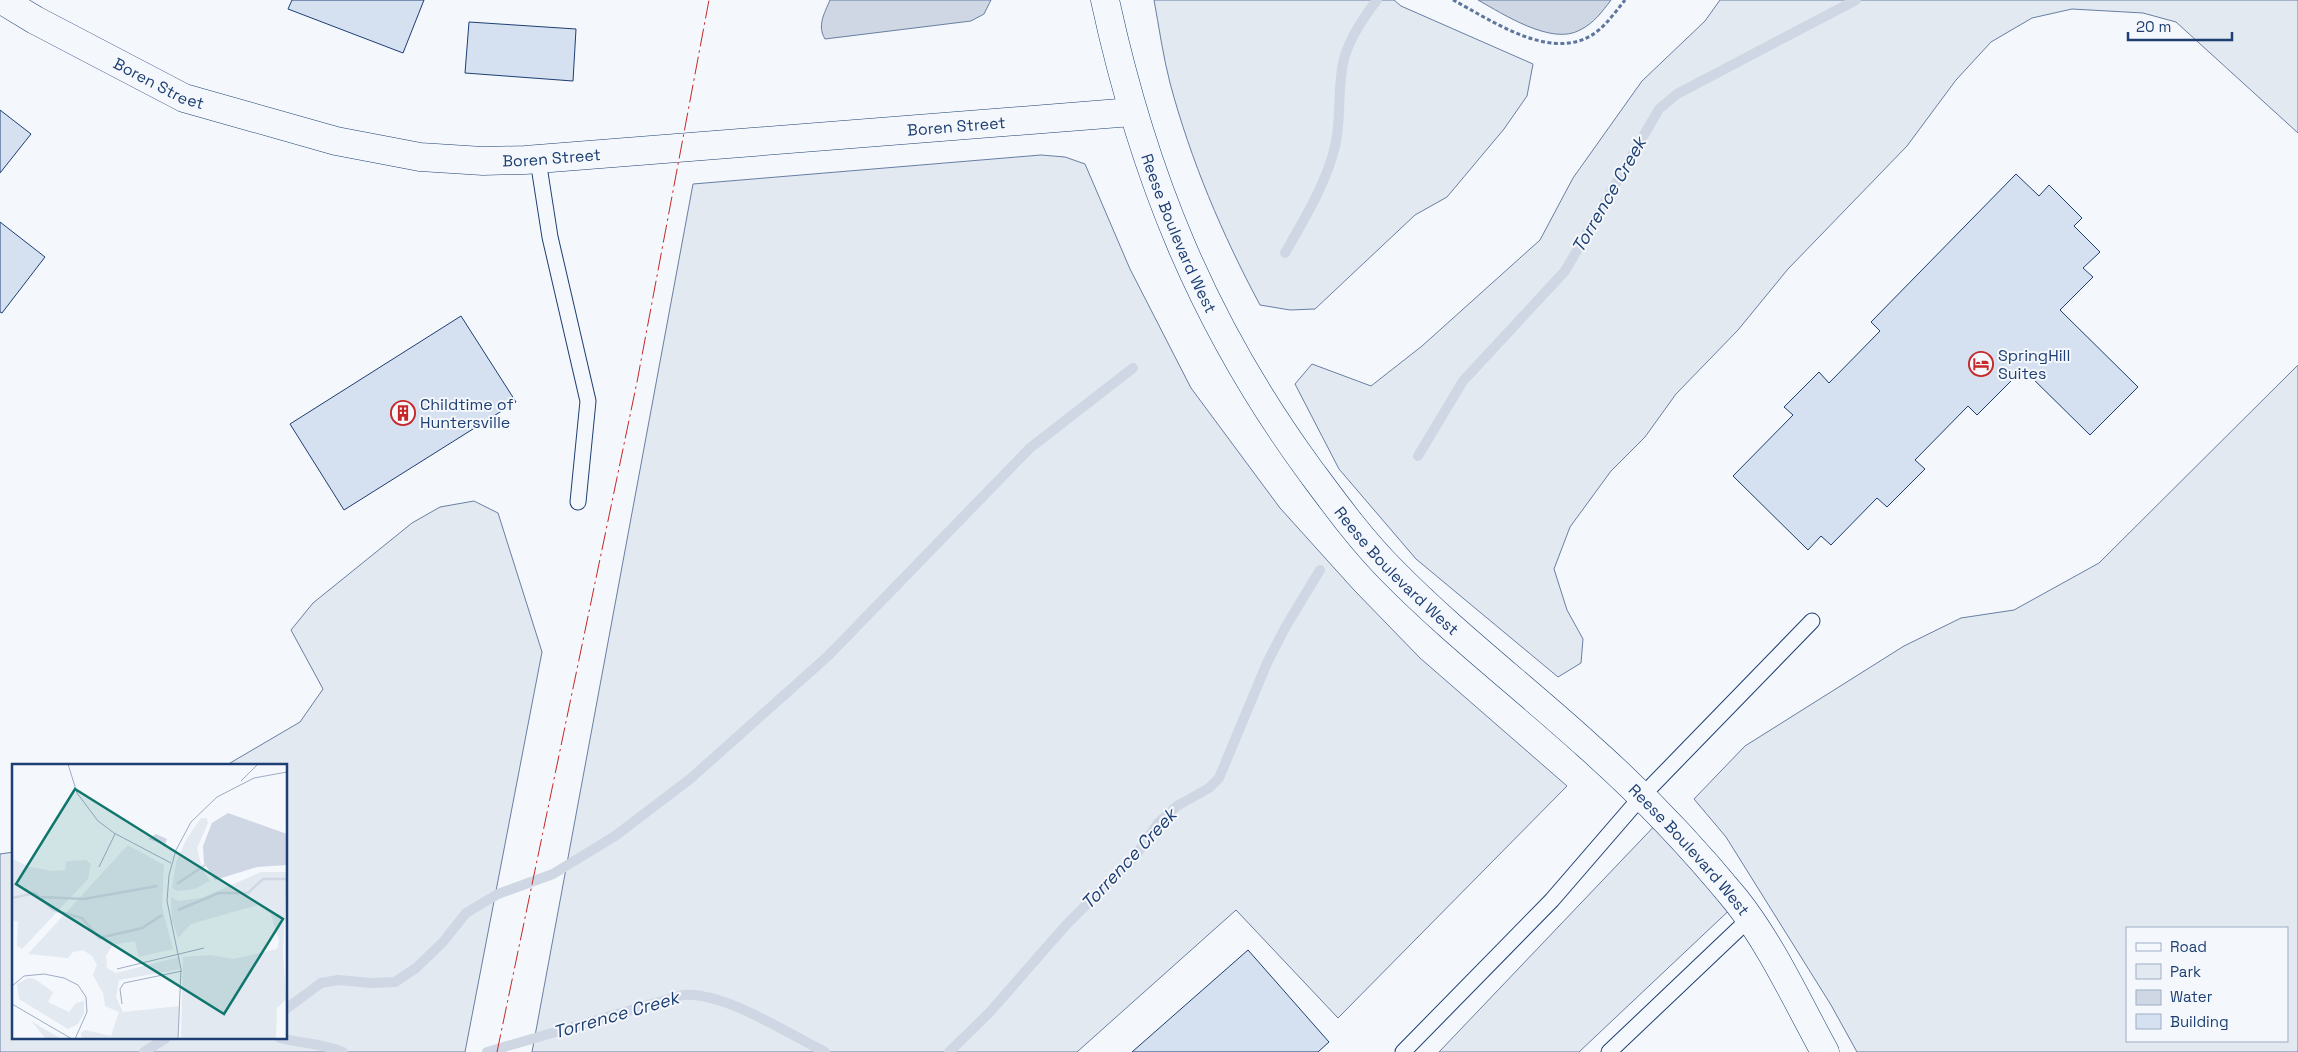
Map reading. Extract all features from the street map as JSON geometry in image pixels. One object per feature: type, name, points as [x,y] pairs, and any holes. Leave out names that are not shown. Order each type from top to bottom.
[{"type":"street","name":"Boren Street","points":[[2,0],[35,20],[184,98],[336,141],[420,157],[483,161],[538,160],[1132,112]]},
{"type":"street","name":"Reese Boulevard West","points":[[1105,0],[1132,112],[1168,217],[1192,272],[1221,329],[1283,434],[1333,502],[1390,570],[1453,630],[1588,746],[1675,830],[1738,902],[1777,964],[1825,1052]]},
{"type":"lane","points":[[538,160],[550,237],[588,401],[578,502]]},
{"type":"lane","points":[[1403,1052],[1552,900],[1640,797],[1812,621]]},
{"type":"lane","points":[[1609,1052],[1749,919]]},
{"type":"path","points":[[1453,0],[1524,37],[1563,44],[1582,40],[1599,30],[1625,0]]},
{"type":"green space","points":[[1154,0],[1394,0],[1401,6],[1533,64],[1527,96],[1504,129],[1447,197],[1415,215],[1315,309],[1290,310],[1260,305],[1220,224],[1188,141],[1168,73]]},
{"type":"green space","points":[[1720,0],[2298,0],[2298,133],[2176,22],[2143,13],[2072,9],[2032,18],[1991,42],[1956,80],[1907,146],[1788,269],[1738,330],[1676,394],[1645,437],[1611,471],[1570,527],[1554,569],[1567,610],[1583,639],[1581,663],[1558,677],[1416,559],[1339,469],[1295,384],[1312,364],[1371,386],[1422,346],[1540,240],[1573,178],[1642,81],[1705,21]]},
{"type":"green space","points":[[1041,155],[1065,157],[1085,164],[1130,269],[1191,388],[1280,508],[1354,590],[1420,658],[1567,786],[1338,1018],[1236,910],[1077,1052],[532,1052],[693,184]]},
{"type":"green space","points":[[2298,365],[2298,1052],[1857,1052],[1831,1005],[1726,837],[1694,799],[1745,746],[1904,646],[1961,618],[2014,610],[2099,563]]},
{"type":"green space","points":[[474,501],[498,513],[542,652],[465,1052],[0,1052],[0,854],[12,852],[12,1040],[288,1040],[288,764],[228,764],[300,722],[323,689],[291,630],[313,603],[412,523],[440,507]]},
{"type":"green space","points":[[1662,818],[1738,902],[1579,1052],[1439,1052]]},
{"type":"water","points":[[830,0],[991,0],[984,14],[971,21],[825,39],[821,25]]},
{"type":"water","points":[[1478,0],[1611,0],[1597,17],[1585,27],[1569,34],[1556,34],[1542,31],[1514,20]]},
{"type":"building","points":[[292,0],[424,0],[403,53],[288,9]]},
{"type":"building","points":[[469,22],[576,29],[573,81],[465,73]]},
{"type":"building","points":[[0,110],[31,134],[0,173]]},
{"type":"building","name":"SpringHill Suites","points":[[2016,174],[2039,196],[2049,185],[2082,218],[2074,226],[2100,252],[2083,268],[2093,277],[2060,310],[2138,387],[2090,435],[2023,369],[1977,415],[1968,406],[1915,460],[1925,469],[1887,507],[1877,498],[1831,545],[1821,536],[1808,550],[1733,476],[1793,415],[1784,407],[1819,372],[1829,383],[1880,331],[1871,322]]},
{"type":"building","points":[[0,222],[45,257],[2,313],[0,312]]},
{"type":"building","name":"Childtime of Huntersville","points":[[461,316],[516,402],[344,510],[290,424]]},
{"type":"building","points":[[1248,950],[1329,1042],[1318,1052],[1132,1052]]},
{"type":"waterway","points":[[1285,253],[1312,205],[1329,167],[1338,131],[1341,74],[1345,54],[1366,14],[1377,0]]},
{"type":"waterway","name":"Torrence Creek","points":[[1418,456],[1463,381],[1565,271],[1659,109],[1677,94],[1856,0]]},
{"type":"waterway","points":[[288,1008],[321,983],[338,980],[372,983],[395,982],[416,968],[443,942],[466,913],[498,894],[553,874],[615,836],[690,779],[828,656],[1030,448],[1133,368]]},
{"type":"waterway","name":"Torrence Creek","points":[[949,1052],[989,1013],[1066,925],[1136,855],[1158,823],[1177,806],[1209,788],[1219,778],[1267,663],[1286,626],[1320,570]]},
{"type":"waterway","name":"Torrence Creek","points":[[487,1052],[683,995],[718,1000],[756,1015],[825,1052]]},
{"type":"waterway","name":"Torrence Creek","points":[[144,1052],[163,1040]]},
{"type":"waterway","name":"Torrence Creek","points":[[288,1040],[328,1047],[343,1052]]},
{"type":"power","points":[[497,1052],[637,382],[709,0]]},
{"type":"place","name":"SpringHill Suites","points":[[1981,364]]},
{"type":"place","name":"Childtime of Huntersville","points":[[403,413]]}]
